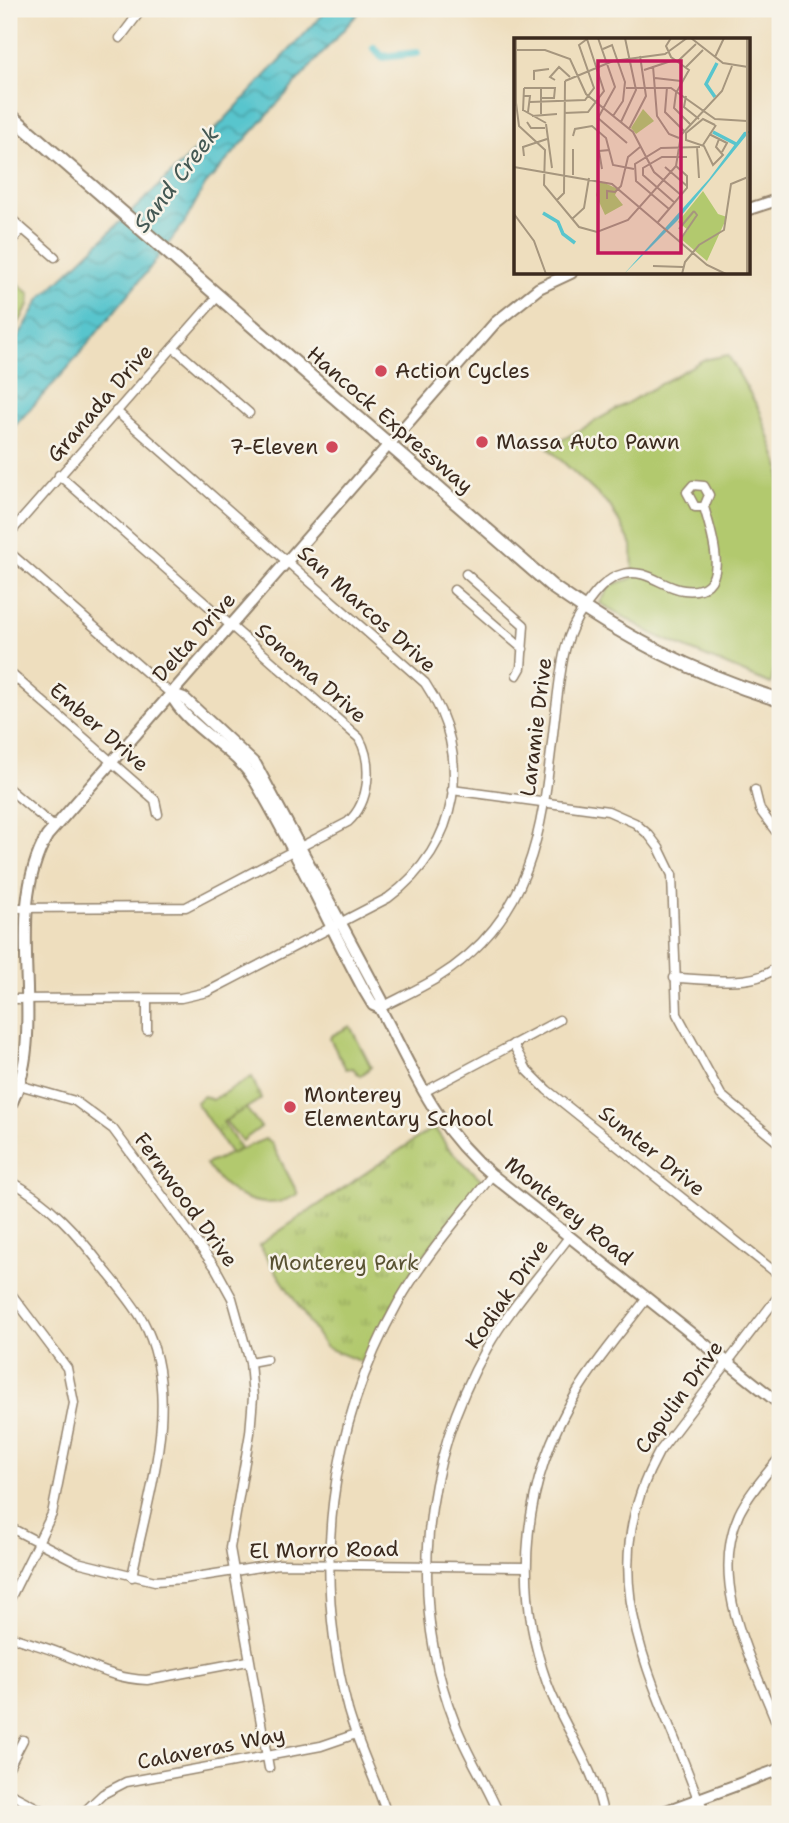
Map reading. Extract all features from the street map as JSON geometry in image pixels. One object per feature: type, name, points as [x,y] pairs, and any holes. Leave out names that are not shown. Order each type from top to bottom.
[{"type":"main road","name":"Hancock Expressway","points":[[11,121],[116,208],[527,566],[583,609],[653,651],[732,685],[780,700]]},
{"type":"street","points":[[120,38],[142,9]]},
{"type":"street","points":[[750,209],[780,200]]},
{"type":"street","points":[[9,217],[55,257]]},
{"type":"street","points":[[9,244],[23,229]]},
{"type":"street","name":"Delta Drive","points":[[9,1108],[19,1085],[23,1064],[26,878],[54,827],[504,314],[538,288],[567,275]]},
{"type":"street","name":"Granada Drive","points":[[9,534],[218,296]]},
{"type":"street","points":[[173,346],[248,413]]},
{"type":"street","name":"San Marcos Drive","points":[[9,999],[181,998],[207,992],[388,898],[420,870],[439,840],[452,790],[451,736],[445,719],[425,683],[116,411]]},
{"type":"street","name":"Sonoma Drive","points":[[9,908],[186,907],[354,817],[365,790],[367,756],[359,738],[59,475]]},
{"type":"street","name":"Laramie Drive","points":[[380,1008],[436,978],[472,951],[494,929],[527,875],[539,836],[564,647],[568,634],[583,609],[605,582],[625,573],[654,576],[683,590],[703,587],[715,574],[718,552],[704,507]]},
{"type":"street","name":"Monterey Road","points":[[9,552],[170,693],[177,706],[244,766],[296,849],[373,1005],[380,1008],[424,1092],[456,1143],[492,1175],[780,1404]]},
{"type":"street","points":[[466,574],[524,625],[521,668],[517,675]]},
{"type":"street","points":[[454,590],[523,649]]},
{"type":"street","name":"Ember Drive","points":[[9,672],[155,800],[158,814]]},
{"type":"street","points":[[9,789],[54,827]]},
{"type":"street","points":[[452,790],[594,808],[621,816],[649,835],[668,864],[674,889],[674,978],[677,1014],[714,1086],[728,1102],[780,1144]]},
{"type":"street","points":[[755,790],[760,810],[780,837]]},
{"type":"street","points":[[674,978],[751,979],[771,973],[780,963]]},
{"type":"street","points":[[147,999],[147,1030]]},
{"type":"street","points":[[424,1092],[559,1020]]},
{"type":"street","name":"Sumter Drive","points":[[513,1044],[527,1070],[547,1090],[780,1276]]},
{"type":"street","name":"Fernwood Drive","points":[[19,1085],[75,1101],[89,1108],[113,1129],[225,1283],[237,1312],[250,1362],[252,1415],[231,1536],[232,1570],[269,1768]]},
{"type":"street","points":[[387,1814],[356,1734],[332,1624],[328,1565],[340,1456],[355,1400],[372,1356],[398,1303],[421,1267],[492,1175]]},
{"type":"street","points":[[9,1180],[58,1214],[81,1237],[142,1320],[156,1354],[163,1390],[162,1420],[132,1577]]},
{"type":"street","name":"Kodiak Drive","points":[[499,1814],[458,1731],[443,1687],[432,1640],[427,1566],[430,1519],[439,1469],[465,1391],[500,1327],[569,1237]]},
{"type":"street","points":[[9,1291],[61,1359],[71,1378],[74,1392],[57,1499],[9,1601]]},
{"type":"street","name":"Capulin Drive","points":[[704,1814],[630,1612],[628,1550],[632,1522],[647,1475],[676,1427],[780,1294]]},
{"type":"street","points":[[603,1814],[596,1786],[555,1704],[539,1660],[529,1609],[526,1567],[535,1494],[551,1441],[585,1379],[648,1298]]},
{"type":"street","points":[[250,1362],[266,1359]]},
{"type":"street","points":[[780,1457],[746,1500],[738,1516],[727,1565],[736,1614],[780,1732]]},
{"type":"street","name":"El Morro Road","points":[[9,1527],[77,1562],[132,1577],[169,1581],[279,1564],[526,1567]]},
{"type":"street","points":[[9,1636],[64,1654],[98,1671],[132,1679],[147,1680],[248,1661]]},
{"type":"street","name":"Calaveras Way","points":[[82,1814],[103,1794],[126,1782],[321,1746],[356,1734]]},
{"type":"street","points":[[9,1767],[23,1740]]},
{"type":"street","points":[[658,1814],[780,1769]]},
{"type":"street","points":[[9,1793],[34,1811],[49,1814]]},
{"type":"green space","points":[[9,276],[30,294],[29,305],[9,340]]},
{"type":"green space","points":[[728,355],[760,411],[780,468],[780,645],[771,684],[657,636],[600,603],[611,585],[633,578],[632,545],[610,506],[548,448],[703,360]]},
{"type":"green space","points":[[350,1026],[371,1067],[360,1076],[353,1068],[346,1069],[330,1039]]},
{"type":"green space","points":[[252,1077],[261,1099],[223,1122],[240,1148],[231,1154],[196,1102],[204,1096],[212,1100]]},
{"type":"green space","points":[[245,1107],[261,1127],[242,1141],[225,1121]]},
{"type":"green space","name":"Monterey Park","points":[[434,1127],[449,1149],[481,1179],[480,1183],[412,1271],[364,1363],[325,1347],[259,1245]]},
{"type":"green space","points":[[265,1139],[271,1142],[298,1194],[271,1203],[258,1202],[234,1192],[214,1175],[206,1164]]},
{"type":"water","name":"Sand Creek","points":[[328,9],[362,9],[205,185],[185,222],[146,273],[67,369],[9,432],[9,354],[40,299],[196,150]]},
{"type":"waterway","points":[[374,48],[382,57],[417,53]]},
{"type":"place","name":"Action Cycles","points":[[381,371]]},
{"type":"place","name":"Massa Auto Pawn","points":[[482,442]]},
{"type":"place","name":"7-Eleven","points":[[332,447]]},
{"type":"place","name":"Monterey Elementary School","points":[[290,1107]]}]
